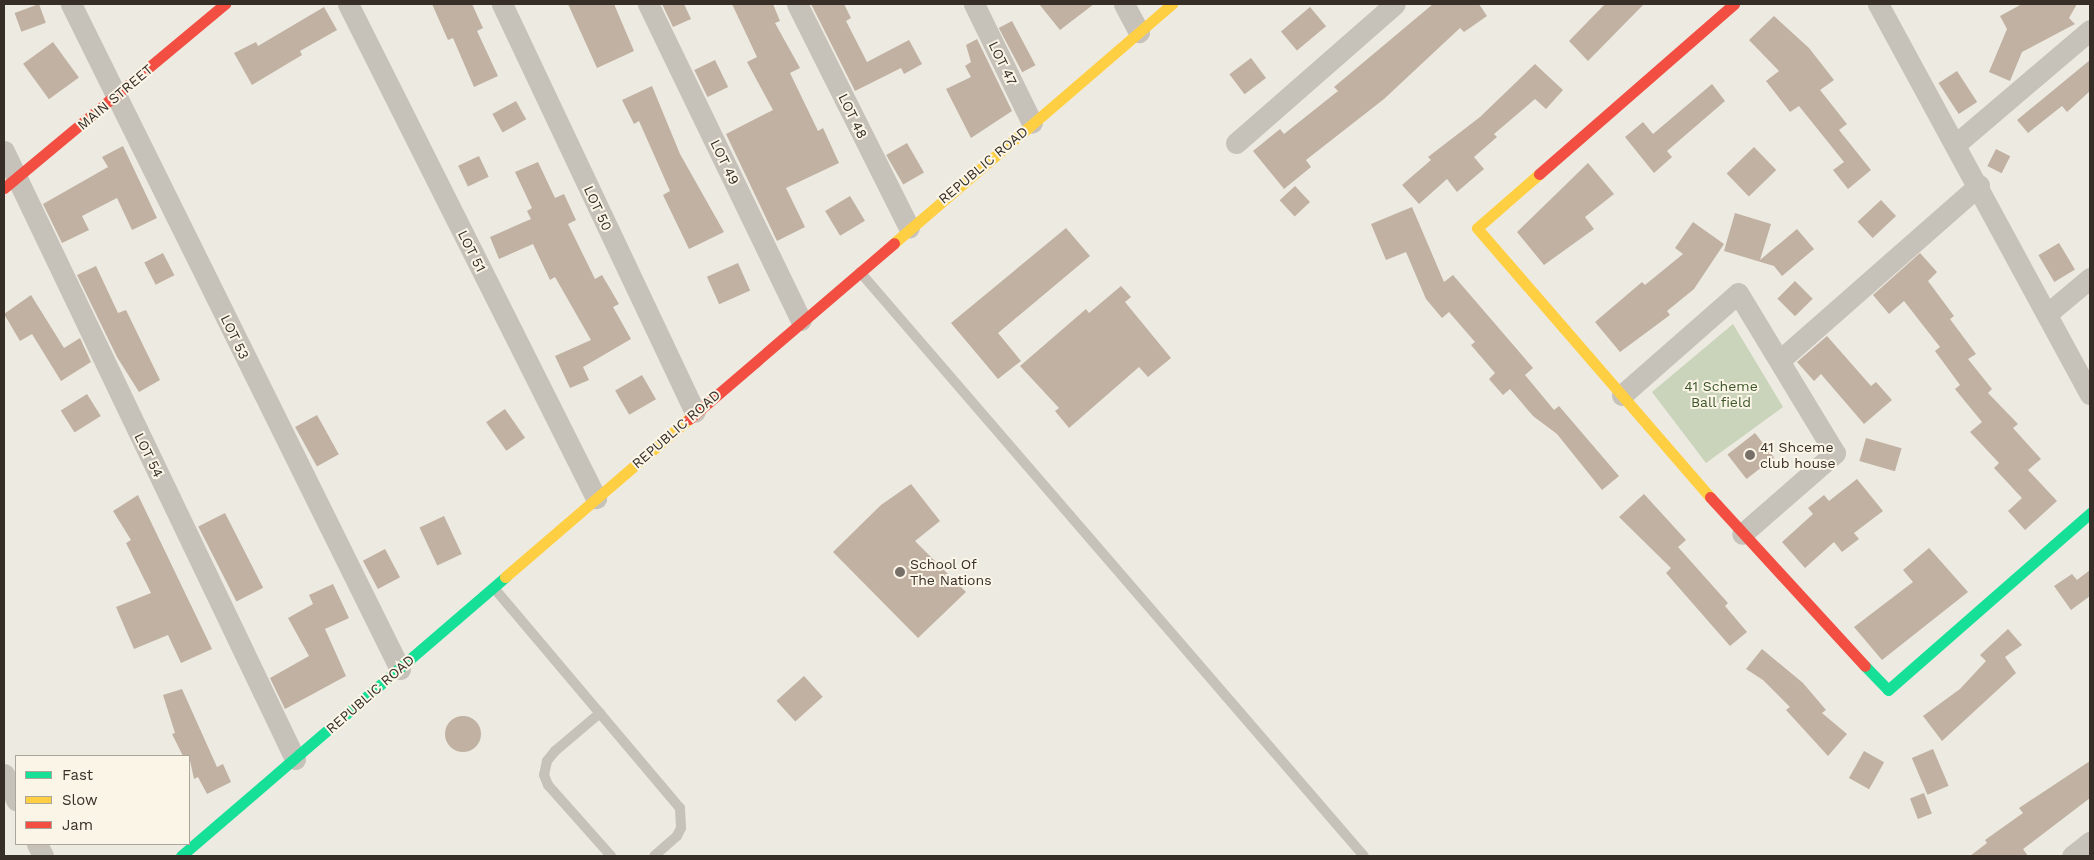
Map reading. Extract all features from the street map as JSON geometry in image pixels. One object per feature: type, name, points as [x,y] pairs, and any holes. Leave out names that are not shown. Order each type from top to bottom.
[{"type":"street","name":"LOT 53","points":[[71,4],[400,668]]},
{"type":"street","name":"LOT 51","points":[[348,4],[596,498]]},
{"type":"street","name":"LOT 50","points":[[502,4],[695,412]]},
{"type":"street","name":"LOT 49","points":[[648,4],[801,320]]},
{"type":"street","name":"LOT 48","points":[[797,4],[908,228]]},
{"type":"street","name":"LOT 47","points":[[974,4],[1032,123]]},
{"type":"street","points":[[1124,4],[1139,32]]},
{"type":"street","name":"REPUBLIC ROAD","points":[[181,856],[908,228],[1172,4]]},
{"type":"street","points":[[1236,143],[1395,4]]},
{"type":"street","points":[[1734,4],[1477,228],[1742,534],[1888,690],[2090,513]]},
{"type":"street","points":[[1878,4],[1979,185],[2090,394]]},
{"type":"street","name":"MAIN STREET","points":[[10,183],[116,97],[214,8]]},
{"type":"street","points":[[1956,144],[2090,30]]},
{"type":"street","name":"LOT 54","points":[[4,151],[10,183],[295,759]]},
{"type":"street","points":[[1780,360],[1979,185]]},
{"type":"street","points":[[2048,314],[2090,278]]},
{"type":"street","points":[[1622,395],[1738,293],[1835,453],[1742,534]]},
{"type":"street","points":[[4,774],[15,798]]},
{"type":"street","points":[[2072,856],[2090,842]]},
{"type":"lane","points":[[860,271],[1364,856]]},
{"type":"lane","points":[[494,587],[680,808],[681,828],[677,836],[654,856]]},
{"type":"lane","points":[[600,713],[555,751],[547,761],[544,774],[548,785],[611,856]]},
{"type":"green space","name":"41 Scheme Ball field","points":[[1733,324],[1783,407],[1706,463],[1652,392]]},
{"type":"building","points":[[39,4],[46,23],[21,32],[15,13]]},
{"type":"building","points":[[432,4],[472,4],[483,28],[477,31],[498,76],[474,87],[453,38],[448,40]]},
{"type":"building","points":[[568,4],[614,4],[634,51],[597,68]]},
{"type":"building","points":[[662,4],[684,4],[691,19],[673,27]]},
{"type":"building","points":[[732,4],[773,4],[780,21],[775,23],[800,68],[790,73],[818,131],[823,128],[839,163],[786,188],[805,227],[777,241],[726,134],[773,110],[747,62],[757,57]]},
{"type":"building","points":[[811,4],[844,4],[851,18],[846,21],[867,62],[909,40],[922,64],[904,74],[901,68],[855,91]]},
{"type":"building","points":[[1039,4],[1094,4],[1060,30]]},
{"type":"building","points":[[1433,4],[1479,4],[1487,16],[1464,32],[1460,28],[1384,99],[1306,160],[1311,167],[1284,189],[1253,151],[1280,129],[1284,134],[1338,91],[1334,87]]},
{"type":"building","points":[[1605,4],[1644,4],[1588,61],[1569,41]]},
{"type":"building","points":[[2022,4],[2077,4],[2069,18],[2075,24],[2022,52],[2010,81],[1989,72],[2007,29],[2000,16]]},
{"type":"building","points":[[324,7],[337,30],[300,51],[302,55],[252,85],[234,53],[256,42],[258,46]]},
{"type":"building","points":[[1310,7],[1326,26],[1297,51],[1281,31]]},
{"type":"building","points":[[1774,16],[1809,48],[1834,80],[1820,90],[1847,124],[1839,130],[1871,170],[1848,189],[1833,170],[1844,162],[1799,106],[1790,112],[1766,81],[1779,71],[1749,40]]},
{"type":"building","points":[[1012,21],[1035,65],[1022,72],[999,28]]},
{"type":"building","points":[[977,39],[1012,111],[971,138],[946,89],[971,77],[965,66],[971,62],[966,45]]},
{"type":"building","points":[[53,42],[79,78],[49,99],[23,64]]},
{"type":"building","points":[[1251,58],[1266,78],[1244,94],[1229,74]]},
{"type":"building","points":[[715,60],[728,87],[707,97],[694,70]]},
{"type":"building","points":[[2090,60],[2090,91],[2067,112],[2062,106],[2028,133],[2017,120]]},
{"type":"building","points":[[1535,64],[1563,90],[1546,109],[1535,99],[1494,134],[1497,137],[1474,157],[1484,169],[1457,192],[1447,179],[1419,204],[1402,185],[1431,160],[1428,157],[1480,117]]},
{"type":"building","points":[[1957,71],[1977,102],[1959,114],[1939,83]]},
{"type":"building","points":[[1712,84],[1725,101],[1667,151],[1672,157],[1654,173],[1625,137],[1643,122],[1653,134]]},
{"type":"building","points":[[652,86],[680,154],[724,232],[689,249],[663,195],[670,191],[639,121],[634,124],[622,100]]},
{"type":"building","points":[[516,101],[526,119],[503,132],[492,114]]},
{"type":"building","points":[[907,143],[924,172],[903,184],[886,155]]},
{"type":"building","points":[[123,146],[157,218],[132,230],[117,198],[82,216],[89,230],[62,243],[43,204],[108,167],[102,157]]},
{"type":"building","points":[[1754,147],[1776,170],[1749,196],[1727,173]]},
{"type":"building","points":[[1996,149],[2010,156],[2002,173],[1987,166]]},
{"type":"building","points":[[479,156],[489,177],[468,187],[458,166]]},
{"type":"building","points":[[538,162],[555,198],[564,194],[576,220],[568,224],[595,279],[602,275],[619,304],[613,307],[631,339],[583,367],[589,380],[570,388],[555,356],[591,340],[555,277],[550,280],[533,244],[499,259],[490,237],[531,219],[527,211],[532,208],[515,172]]},
{"type":"building","points":[[1588,163],[1614,194],[1585,217],[1594,229],[1544,265],[1517,232]]},
{"type":"building","points":[[1295,186],[1310,202],[1295,216],[1280,200]]},
{"type":"building","points":[[850,196],[865,221],[840,236],[825,211]]},
{"type":"building","points":[[1881,200],[1896,216],[1873,238],[1858,222]]},
{"type":"building","points":[[1412,207],[1444,282],[1453,275],[1533,368],[1525,375],[1554,410],[1559,406],[1619,476],[1602,490],[1557,434],[1533,416],[1510,389],[1503,395],[1489,379],[1495,373],[1471,345],[1475,342],[1449,312],[1442,318],[1426,299],[1406,252],[1386,260],[1371,224]]},
{"type":"building","points":[[1735,213],[1771,224],[1760,260],[1797,229],[1814,249],[1782,276],[1774,266],[1724,251]]},
{"type":"building","points":[[1693,222],[1724,244],[1694,289],[1667,311],[1670,315],[1620,352],[1595,322],[1642,282],[1645,285],[1683,254],[1675,248]]},
{"type":"building","points":[[1066,228],[1090,256],[998,333],[1021,361],[998,379],[951,323]]},
{"type":"building","points":[[2059,243],[2075,270],[2054,282],[2038,255]]},
{"type":"building","points":[[163,253],[174,275],[156,285],[144,263]]},
{"type":"building","points":[[1920,253],[1937,272],[1928,281],[1954,316],[1950,319],[1976,354],[1968,359],[1992,389],[1988,393],[2018,424],[2013,428],[2041,459],[2028,470],[2057,501],[2025,530],[2008,511],[2022,498],[1994,468],[1999,463],[1970,432],[1982,422],[1955,389],[1960,385],[1935,351],[1940,347],[1904,301],[1889,314],[1873,295]]},
{"type":"building","points":[[738,263],[750,290],[719,304],[707,277]]},
{"type":"building","points":[[96,266],[118,313],[126,310],[160,380],[139,392],[117,357],[77,275]]},
{"type":"building","points":[[1795,281],[1813,299],[1795,316],[1777,299]]},
{"type":"building","points":[[1121,286],[1131,297],[1125,302],[1171,358],[1148,377],[1139,367],[1069,428],[1055,411],[1059,408],[1020,366],[1086,309],[1089,313]]},
{"type":"building","points":[[31,295],[64,348],[80,338],[91,362],[61,381],[32,334],[20,341],[4,314]]},
{"type":"building","points":[[1827,336],[1871,386],[1876,382],[1892,400],[1864,424],[1821,374],[1814,381],[1797,362]]},
{"type":"building","points":[[642,375],[656,399],[629,415],[615,391]]},
{"type":"building","points":[[87,394],[101,416],[74,432],[61,410]]},
{"type":"building","points":[[505,409],[525,438],[506,451],[486,422]]},
{"type":"building","points":[[317,415],[339,454],[317,466],[295,427]]},
{"type":"building","name":"41 Shceme club house","points":[[1755,433],[1774,457],[1747,479],[1727,455]]},
{"type":"building","points":[[1866,438],[1902,448],[1895,471],[1859,461]]},
{"type":"building","points":[[1857,479],[1883,511],[1854,533],[1859,539],[1842,552],[1834,542],[1805,568],[1782,542],[1813,514],[1808,508],[1824,495],[1829,501]]},
{"type":"building","name":"School Of The Nations","points":[[911,484],[940,521],[915,541],[966,592],[918,638],[833,552],[881,505]]},
{"type":"building","points":[[1644,494],[1686,540],[1678,547],[1728,603],[1725,606],[1747,632],[1730,646],[1666,573],[1671,568],[1619,517]]},
{"type":"building","points":[[138,495],[212,649],[181,663],[168,635],[134,649],[116,607],[151,593],[126,543],[131,540],[113,511]]},
{"type":"building","points":[[225,513],[263,588],[236,601],[198,527]]},
{"type":"building","points":[[444,516],[462,554],[437,565],[420,527]]},
{"type":"building","points":[[1929,548],[1968,592],[1882,660],[1854,627],[1913,582],[1903,570]]},
{"type":"building","points":[[385,549],[400,577],[378,589],[363,561]]},
{"type":"building","points":[[2090,570],[2090,596],[2071,610],[2054,586],[2072,574],[2077,580]]},
{"type":"building","points":[[333,584],[349,618],[325,629],[346,676],[285,709],[270,678],[309,656],[288,618],[313,604],[309,595]]},
{"type":"building","points":[[2008,629],[2022,645],[2005,657],[2016,673],[1942,741],[1923,716],[1960,689],[1986,661],[1980,655]]},
{"type":"building","points":[[1762,649],[1803,683],[1826,710],[1822,713],[1847,734],[1828,756],[1786,710],[1790,707],[1763,680],[1746,669]]},
{"type":"building","points":[[804,676],[823,697],[795,722],[777,701]]},
{"type":"building","points":[[182,689],[217,767],[223,764],[231,782],[207,794],[198,777],[194,779],[190,755],[182,755],[172,734],[175,733],[163,695]]},
{"type":"building","points":[[463,716],[470,717],[476,721],[480,727],[480,741],[476,747],[470,751],[463,752],[456,751],[450,747],[446,741],[445,734],[446,727],[450,721],[456,717]]},
{"type":"building","points":[[1933,749],[1949,786],[1927,795],[1912,758]]},
{"type":"building","points":[[1864,751],[1884,762],[1869,789],[1849,778]]},
{"type":"building","points":[[2090,761],[2090,798],[2023,849],[2028,856],[1970,856],[1987,843],[1985,840],[2023,813],[2019,808]]},
{"type":"building","points":[[1924,793],[1932,814],[1918,819],[1910,798]]},
{"type":"traffic: fast","points":[[1865,666],[1888,690],[2090,513]]},
{"type":"traffic: fast","points":[[181,856],[505,577]]},
{"type":"traffic: slow","points":[[894,243],[1172,4]]},
{"type":"traffic: slow","points":[[1539,174],[1477,228],[1710,497]]},
{"type":"traffic: slow","points":[[505,577],[689,419]]},
{"type":"traffic: jam","points":[[4,188],[225,4]]},
{"type":"traffic: jam","points":[[1539,174],[1734,4]]},
{"type":"traffic: jam","points":[[689,419],[894,243]]},
{"type":"traffic: jam","points":[[1710,497],[1865,666]]},
{"type":"place","name":"41 Shceme club house","points":[[1750,455]]},
{"type":"place","name":"School Of The Nations","points":[[900,572]]}]
